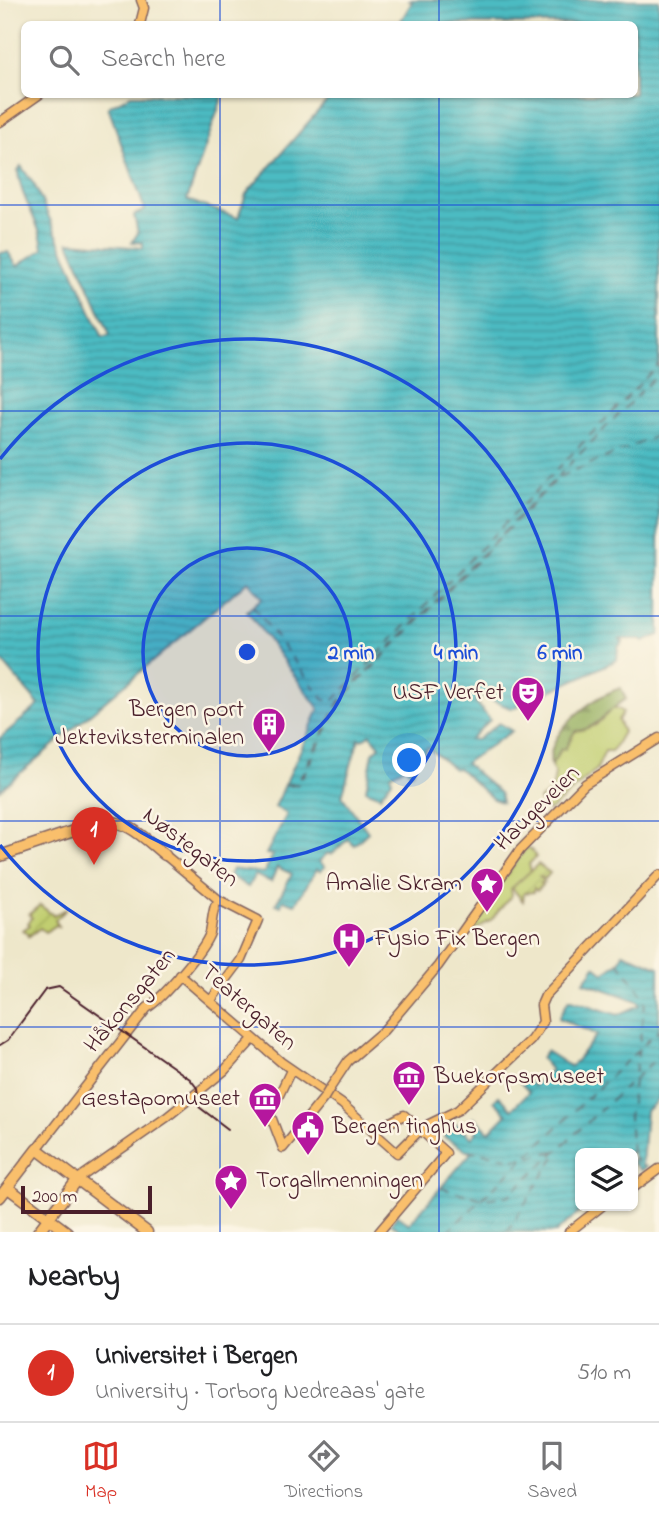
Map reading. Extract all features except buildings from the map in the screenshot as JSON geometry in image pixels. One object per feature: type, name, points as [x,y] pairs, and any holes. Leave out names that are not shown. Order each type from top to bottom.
[{"type":"highway","name":"Nøstegaten","points":[[0,856],[109,821],[165,858]]},
{"type":"highway","points":[[0,1196],[37,1149],[146,1232]]},
{"type":"highway","points":[[38,1232],[78,1179]]},
{"type":"highway","points":[[8,1188],[67,1232]]},
{"type":"main road","points":[[138,21],[141,1]]},
{"type":"main road","points":[[0,122],[31,98]]},
{"type":"main road","name":"Haugeveien","points":[[283,1085],[270,1114],[283,1148],[324,1098],[342,1067],[384,1030],[435,969],[510,862],[585,784],[659,738]]},
{"type":"main road","name":"Nøstegaten","points":[[165,858],[213,900],[215,906],[224,906],[244,913]]},
{"type":"main road","name":"Nøstegaten","points":[[165,858],[211,894],[244,913]]},
{"type":"main road","points":[[421,1128],[458,1110],[540,1031],[543,1022],[542,1002],[545,996],[659,875]]},
{"type":"main road","name":"Håkonsgaten","points":[[37,1149],[147,1008],[157,1003],[207,939],[215,906]]},
{"type":"main road","points":[[211,1000],[244,953],[258,920],[244,913]]},
{"type":"main road","name":"Teatergaten","points":[[180,975],[281,1062],[332,1097],[397,1153],[421,1128]]},
{"type":"main road","points":[[78,1179],[190,1098],[223,1071],[253,1038]]},
{"type":"main road","points":[[281,1062],[283,1085]]},
{"type":"main road","points":[[283,1085],[291,1070]]},
{"type":"main road","points":[[373,1131],[401,1114],[421,1128],[446,1153],[379,1232]]},
{"type":"main road","points":[[433,1139],[434,1123]]},
{"type":"main road","points":[[638,1184],[659,1169]]},
{"type":"main road","points":[[569,1232],[596,1211]]},
{"type":"green space","points":[[621,688],[626,699],[590,727],[575,731],[551,766],[555,741],[572,718],[597,699]]},
{"type":"green space","points":[[617,708],[623,712],[618,720],[623,732],[612,751],[605,751],[597,769],[549,811],[539,800],[552,791],[555,774],[551,766],[557,756],[575,731],[596,725],[611,709]]},
{"type":"green space","points":[[526,848],[530,848],[536,857],[529,864],[531,871],[511,889],[512,895],[492,919],[474,931],[470,926]]},
{"type":"green space","points":[[538,864],[550,873],[545,879],[540,877],[544,882],[540,883],[542,885],[537,891],[534,888],[533,892],[524,893],[523,901],[512,888]]},
{"type":"green space","points":[[40,905],[53,915],[67,909],[55,920],[60,928],[57,925],[45,932],[40,928],[28,937],[30,934],[23,930],[30,925],[28,923],[32,918],[29,914]]},
{"type":"water","points":[[408,0],[659,0],[659,635],[643,642],[641,639],[620,639],[623,642],[618,647],[617,660],[512,709],[480,695],[475,701],[490,720],[470,739],[477,740],[499,723],[512,731],[465,763],[500,793],[502,802],[493,799],[458,768],[454,769],[428,747],[411,767],[414,770],[412,773],[405,767],[390,775],[392,780],[380,796],[366,790],[373,753],[380,746],[370,734],[362,740],[359,738],[342,796],[368,832],[354,845],[348,839],[331,855],[328,853],[319,861],[325,867],[320,871],[317,869],[295,904],[283,900],[281,906],[276,904],[292,874],[277,867],[271,882],[255,875],[248,887],[229,875],[232,869],[264,873],[273,855],[266,854],[287,814],[275,807],[319,709],[247,611],[262,598],[248,581],[0,790],[0,738],[39,705],[0,659],[0,253],[8,252],[17,266],[43,249],[39,229],[20,181],[18,171],[21,166],[35,186],[103,338],[110,335],[69,242],[143,248],[143,243],[132,242],[138,233],[134,215],[145,210],[108,107],[125,98],[222,98],[187,200],[238,218],[246,194],[329,98],[638,98],[638,21],[401,21],[412,2]]},
{"type":"water","points":[[623,953],[659,967],[659,1099],[646,1111],[642,1166],[646,1167],[641,1171],[638,1168],[638,1148],[575,1148],[575,1211],[581,1211],[556,1232],[402,1232],[391,1223],[398,1215],[409,1224],[471,1153],[444,1137],[448,1132],[445,1128],[450,1122],[472,1138],[477,1132],[468,1123],[474,1117],[489,1132],[507,1114],[494,1101],[499,1096],[512,1109],[529,1092],[520,1082],[524,1077],[534,1086],[551,1070],[541,1058],[546,1051],[571,1067],[597,1035],[559,1018],[569,999],[618,1015],[640,1005],[638,1001],[584,982],[595,966],[604,973],[620,961]]},
{"type":"ferry route","points":[[253,606],[323,699],[332,702],[659,364]]},
{"type":"ferry route","points":[[286,785],[297,783],[341,698],[659,373]]},
{"type":"ferry route","points":[[290,786],[299,784],[342,699],[559,477],[659,435]]},
{"type":"ferry route","points":[[618,961],[643,995],[645,1003],[629,1117],[632,1148]]},
{"type":"ferry route","points":[[447,1232],[659,1030]]},
{"type":"ferry route","points":[[441,1188],[483,1199],[508,1196],[659,1056]]},
{"type":"ferry route","points":[[467,1150],[515,1159],[557,1151]]},
{"type":"ferry route","points":[[507,1232],[556,1155]]},
{"type":"ferry route","points":[[638,1163],[643,1170]]},
{"type":"tram line","points":[[0,1045],[8,1040],[45,990],[59,987],[190,1079],[197,1088],[199,1107],[228,1129]]},
{"type":"place","name":"USF Verfet","points":[[528,723]]},
{"type":"place","name":"Bergen port Jekteviksterminalen","points":[[269,754]]},
{"type":"place","name":"Universitet i Bergen","points":[[94,865]]},
{"type":"place","name":"Amalie Skram","points":[[487,914]]},
{"type":"place","name":"Fysio Fix Bergen","points":[[349,969]]},
{"type":"place","name":"Buekorpsmuseet","points":[[409,1107]]},
{"type":"place","name":"Gestapomuseet","points":[[265,1129]]},
{"type":"place","name":"Bergen tinghus","points":[[308,1157]]},
{"type":"place","name":"Torgallmenningen","points":[[231,1211]]}]
